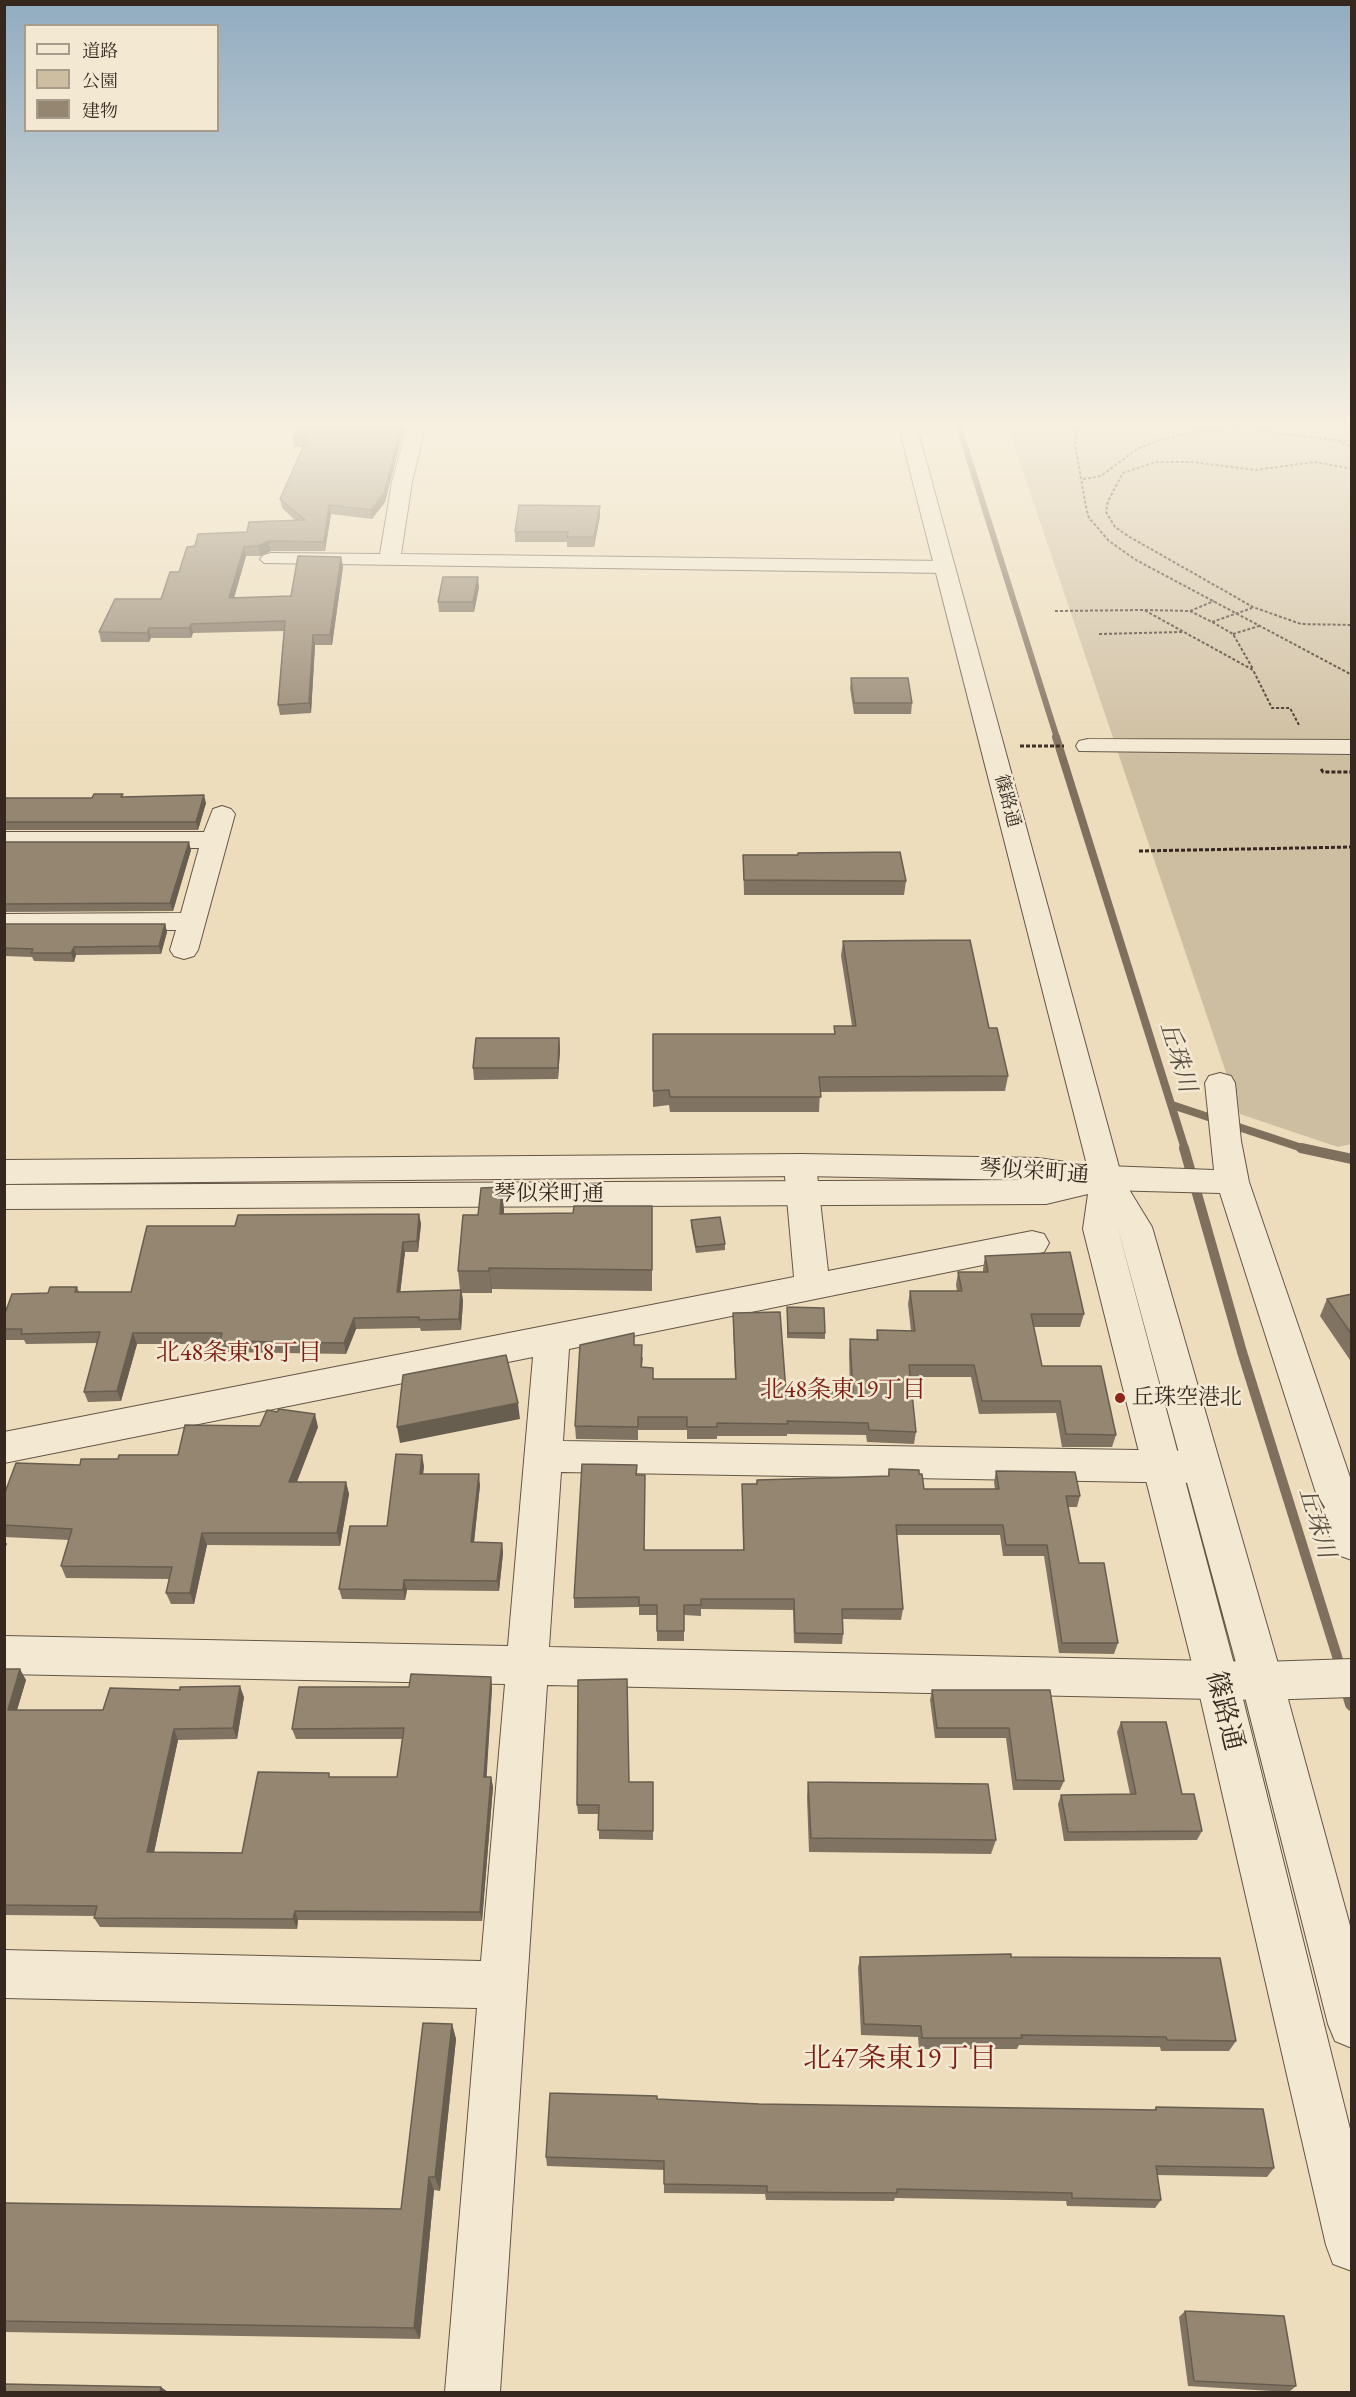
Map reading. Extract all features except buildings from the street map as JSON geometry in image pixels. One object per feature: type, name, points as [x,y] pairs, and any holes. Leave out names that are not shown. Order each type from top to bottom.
[{"type":"street","points":[[390,559],[394,536]]},
{"type":"street","name":"篠路通","points":[[935,536],[1106,1178],[1100,1229],[1181,1466],[1262,1681],[1352,2024]]},
{"type":"street","points":[[272,559],[943,567]]},
{"type":"street","points":[[1088,746],[1352,747]]},
{"type":"street","points":[[184,950],[222,814]]},
{"type":"street","points":[[4,840],[213,840]]},
{"type":"street","points":[[4,922],[191,921]]},
{"type":"street","points":[[1221,1094],[1226,1182],[1352,1543]]},
{"type":"street","name":"琴似栄町通","points":[[8,1189],[801,1179],[1046,1192],[1106,1178],[1226,1182]]},
{"type":"street","points":[[801,1179],[812,1286]]},
{"type":"street","points":[[4,1448],[1032,1242]]},
{"type":"street","points":[[472,2392],[552,1337]]},
{"type":"street","points":[[543,1456],[1181,1466]]},
{"type":"street","name":"篠路通","points":[[1181,1466],[1217,1679],[1352,2245]]},
{"type":"street","points":[[4,1655],[1262,1681],[1340,1678]]},
{"type":"street","points":[[4,1974],[503,1985]]},
{"type":"path","points":[[1104,536],[1136,560],[1352,675]]},
{"type":"path","points":[[1130,536],[1253,607],[1301,624],[1352,626]]},
{"type":"path","points":[[1055,611],[1190,611],[1214,601]]},
{"type":"path","points":[[1212,622],[1253,607]]},
{"type":"path","points":[[1144,610],[1253,670]]},
{"type":"path","points":[[1190,611],[1233,634],[1272,708],[1290,708],[1323,772],[1352,772]]},
{"type":"path","points":[[1233,634],[1259,626]]},
{"type":"path","points":[[1099,634],[1183,632]]},
{"type":"path","points":[[1138,851],[1352,847]]},
{"type":"green space","points":[[1045,536],[1351,536],[1351,1144],[1338,1147],[1240,1114]]},
{"type":"waterway","name":"丘珠川","points":[[993,536],[1057,738]]},
{"type":"waterway","name":"丘珠川","points":[[1056,737],[1185,1149]]},
{"type":"waterway","points":[[1172,1105],[1304,1149]]},
{"type":"waterway","name":"丘珠川","points":[[1184,1148],[1242,1352],[1341,1669]]},
{"type":"waterway","points":[[1304,1149],[1352,1159]]},
{"type":"waterway","name":"丘珠川","points":[[1346,1685],[1347,1689]]},
{"type":"waterway","name":"丘珠川","points":[[1347,1687],[1352,1704]]},
{"type":"place","name":"丘珠空港北","points":[[1120,1398]]},
{"type":"district","name":"北48条東18丁目","points":[[239,1353]]},
{"type":"district","name":"北48条東19丁目","points":[[843,1390]]},
{"type":"district","name":"北47条東19丁目","points":[[900,2059]]}]
